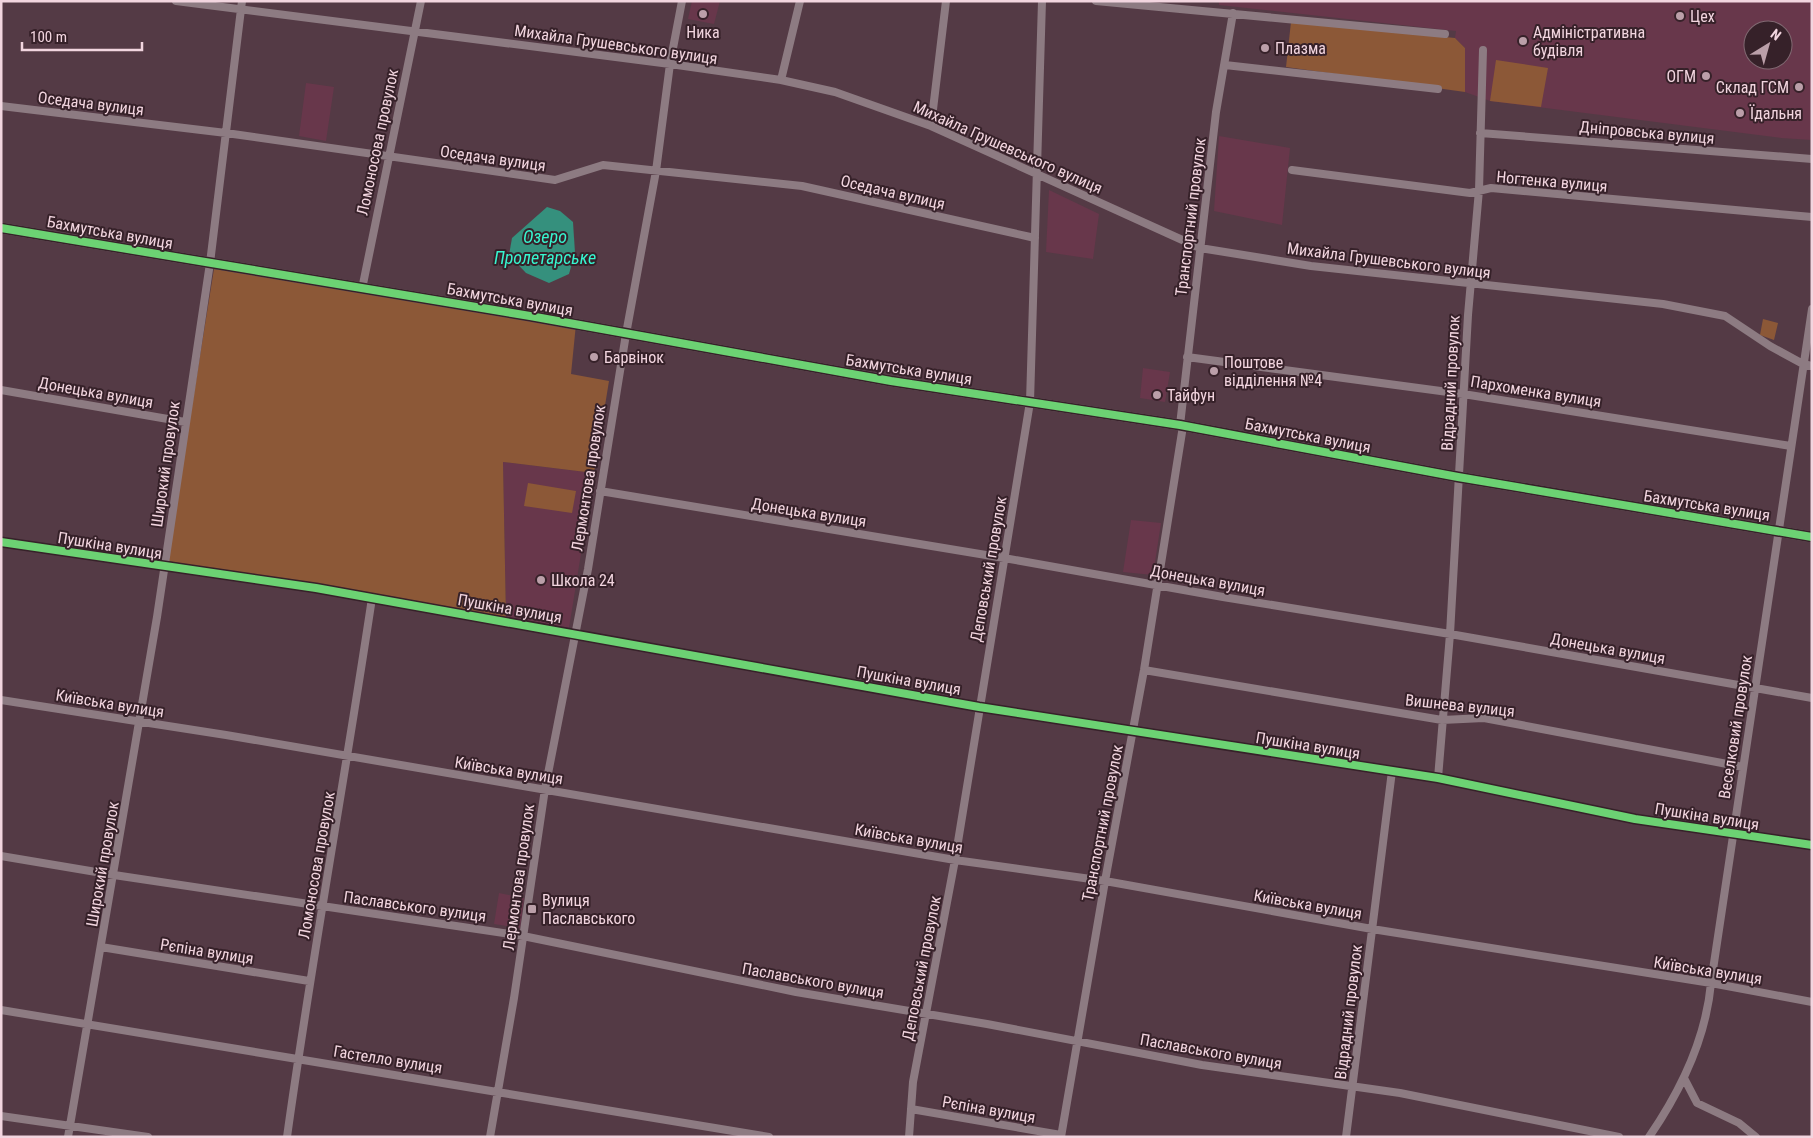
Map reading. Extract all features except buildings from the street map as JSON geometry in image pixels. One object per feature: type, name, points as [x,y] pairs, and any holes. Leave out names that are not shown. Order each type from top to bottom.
[{"type":"street","name":"Михайла Грушевського вулиця","points":[[176,1],[670,64],[781,80],[836,92],[931,126],[1200,248],[1311,266],[1470,285],[1664,304],[1725,316],[1802,364],[1812,366]]},
{"type":"street","name":"Широкий провулок","points":[[68,1137],[102,947],[164,567],[210,263],[242,1]]},
{"type":"street","name":"Ломоносова провулок","points":[[362,289],[387,157],[421,1]]},
{"type":"street","name":"Лермонтова провулок","points":[[490,1137],[545,790],[575,634],[656,171],[670,64],[682,1]]},
{"type":"street","points":[[781,80],[800,1]]},
{"type":"street","points":[[931,126],[946,1]]},
{"type":"street","name":"Деповський провулок","points":[[909,1137],[913,1082],[955,860],[1030,402],[1042,1]]},
{"type":"street","points":[[1096,1],[1444,34]]},
{"type":"street","name":"Транспортний провулок","points":[[1061,1136],[1104,881],[1144,670],[1157,586],[1181,425],[1186,357],[1216,112],[1233,13]]},
{"type":"street","name":"Відрадний провулок","points":[[1438,778],[1450,634],[1470,285],[1479,190],[1483,50]]},
{"type":"street","points":[[1225,64],[1438,89]]},
{"type":"street","name":"Оседача вулиця","points":[[1,106],[226,133],[555,180],[603,164],[802,186],[1035,238]]},
{"type":"street","name":"Дніпровська вулиця","points":[[1480,133],[1812,159]]},
{"type":"street","name":"Ногтенка вулиця","points":[[1292,170],[1470,193],[1491,188],[1812,217]]},
{"type":"street","name":"Бахмутська вулиця","points":[[1,228],[530,316],[891,381],[1181,425],[1458,477],[1812,537]]},
{"type":"street","name":"Веселковий провулок","points":[[1649,1137],[1684,1078],[1709,1010],[1710,983],[1780,531],[1802,364],[1812,310]]},
{"type":"street","name":"Пархоменка вулиця","points":[[1186,357],[1464,394],[1791,446]]},
{"type":"street","name":"Донецька вулиця","points":[[1,390],[185,422]]},
{"type":"street","name":"Донецька вулиця","points":[[600,491],[1450,634],[1812,698]]},
{"type":"street","name":"Пушкіна вулиця","points":[[1,542],[372,598],[979,707],[1438,778],[1635,819],[1812,845]]},
{"type":"street","name":"Ломоносова провулок","points":[[287,1137],[309,981],[349,756],[372,598]]},
{"type":"street","name":"Вишнева вулиця","points":[[1144,670],[1442,720],[1484,718],[1743,767]]},
{"type":"street","name":"Київська вулиця","points":[[1,700],[226,734],[955,860],[1104,881],[1372,929],[1710,983],[1812,1002]]},
{"type":"street","name":"Відрадний провулок","points":[[1346,1137],[1392,771]]},
{"type":"street","name":"Паславського вулиця","points":[[1,856],[114,875],[523,936],[796,992],[1202,1065],[1352,1088],[1400,1093],[1619,1137]]},
{"type":"street","name":"Рєпіна вулиця","points":[[102,947],[309,981]]},
{"type":"street","name":"Гастелло вулиця","points":[[1,1010],[498,1090],[769,1137]]},
{"type":"street","points":[[1684,1078],[1697,1103],[1739,1123],[1756,1137]]},
{"type":"street","name":"Рєпіна вулиця","points":[[911,1109],[1061,1136]]},
{"type":"street","points":[[1,1116],[148,1137]]},
{"type":"shaded area","points":[[692,1],[720,1],[714,24],[688,19]]},
{"type":"shaded area","points":[[1219,1],[1812,1],[1812,140],[1781,138],[1490,101],[1465,92],[1465,48],[1455,38],[1456,31],[1219,5]]},
{"type":"shaded area","points":[[1291,22],[1455,38],[1465,48],[1465,92],[1286,67]]},
{"type":"shaded area","points":[[1496,60],[1548,68],[1541,107],[1490,101]]},
{"type":"shaded area","points":[[306,83],[334,87],[326,141],[299,136]]},
{"type":"shaded area","points":[[1219,136],[1290,148],[1282,225],[1214,211]]},
{"type":"shaded area","points":[[1049,190],[1099,214],[1093,259],[1046,252]]},
{"type":"shaded area","points":[[214,269],[576,324],[571,374],[609,381],[594,473],[503,462],[506,617],[167,561]]},
{"type":"shaded area","points":[[1763,319],[1778,323],[1774,340],[1760,335]]},
{"type":"shaded area","points":[[1143,368],[1170,372],[1165,402],[1140,398]]},
{"type":"shaded area","name":"Школа 24","points":[[503,462],[594,473],[569,628],[506,617]]},
{"type":"shaded area","points":[[528,483],[576,491],[572,513],[524,506]]},
{"type":"shaded area","points":[[1131,520],[1161,523],[1153,575],[1123,572]]},
{"type":"shaded area","points":[[499,893],[524,898],[520,928],[494,924]]},
{"type":"water","name":"Озеро Пролетарське","points":[[547,207],[560,211],[573,222],[575,253],[569,274],[549,283],[526,273],[509,255],[512,238]]},
{"type":"cycle path","points":[[1,228],[530,316],[891,381],[1180,425],[1458,477],[1812,537]]},
{"type":"cycle path","points":[[1,542],[316,588],[979,707],[1438,778],[1635,819],[1812,845]]},
{"type":"place","name":"Ника","points":[[703,14]]},
{"type":"place","name":"Цех","points":[[1680,16]]},
{"type":"place","name":"Адміністративна будівля","points":[[1523,41]]},
{"type":"place","name":"Плазма","points":[[1265,48]]},
{"type":"place","name":"ОГМ","points":[[1706,76]]},
{"type":"place","name":"Склад ГСМ","points":[[1799,87]]},
{"type":"place","name":"Їдальня","points":[[1740,113]]},
{"type":"place","name":"Барвінок","points":[[594,357]]},
{"type":"place","name":"Поштове відділення №4","points":[[1214,371]]},
{"type":"place","name":"Тайфун","points":[[1157,395]]},
{"type":"place","name":"Школа 24","points":[[541,580]]},
{"type":"place","name":"Вулиця Паславського","points":[[532,909]]}]
